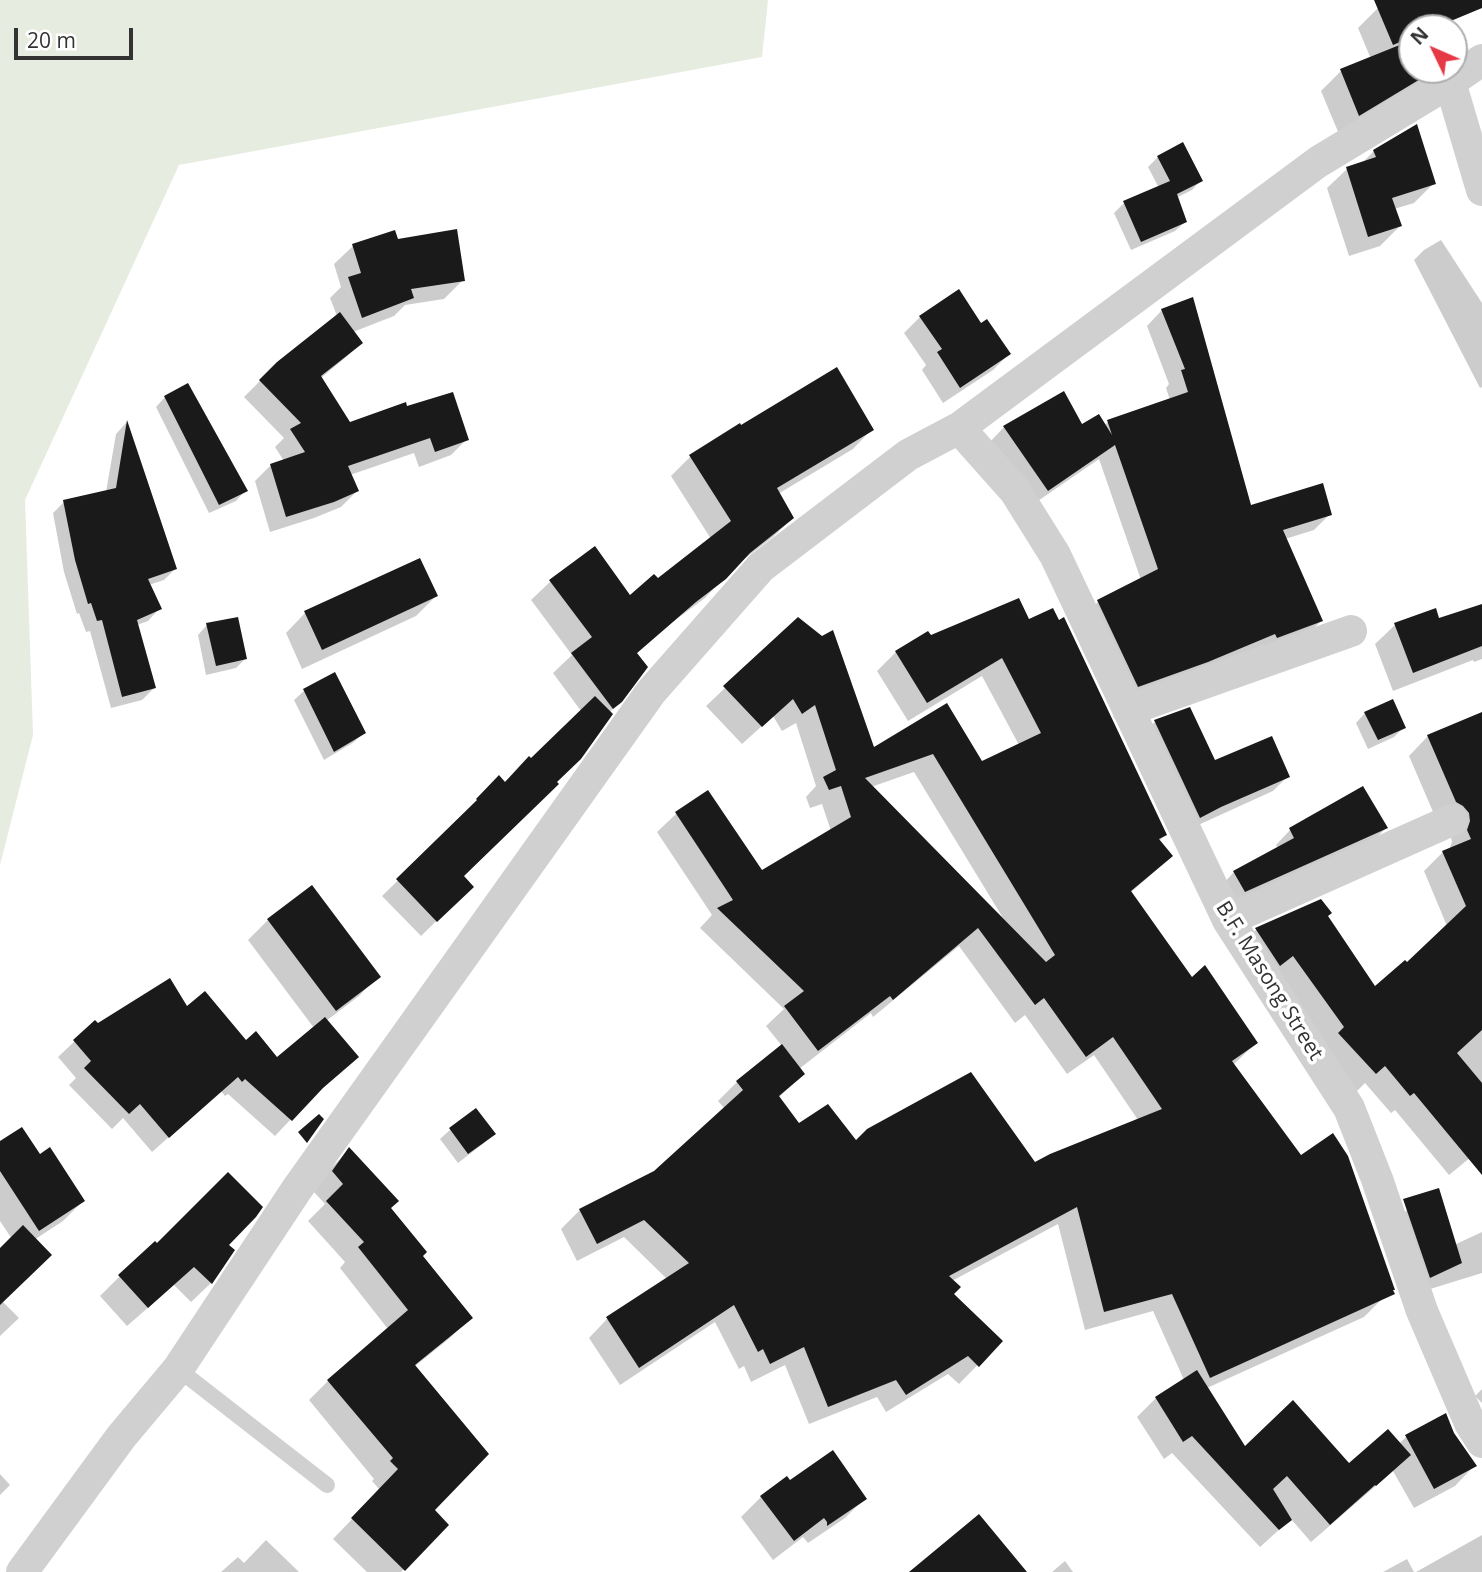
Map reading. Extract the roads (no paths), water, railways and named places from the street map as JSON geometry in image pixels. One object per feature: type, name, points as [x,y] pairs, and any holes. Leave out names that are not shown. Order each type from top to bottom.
[{"type":"street","points":[[22,1572],[121,1437],[178,1369],[297,1189],[651,692],[761,567],[908,455],[959,428],[1318,162],[1447,84]]},
{"type":"street","points":[[1451,84],[1482,190]]},
{"type":"street","name":"B.F. Masong Street","points":[[959,428],[1015,491],[1055,555],[1228,920],[1349,1108],[1377,1178],[1422,1311],[1470,1423],[1482,1442]]},
{"type":"street","points":[[1128,710],[1351,631]]},
{"type":"street","points":[[1228,920],[1452,820]]},
{"type":"lane","points":[[178,1369],[327,1485]]}]
